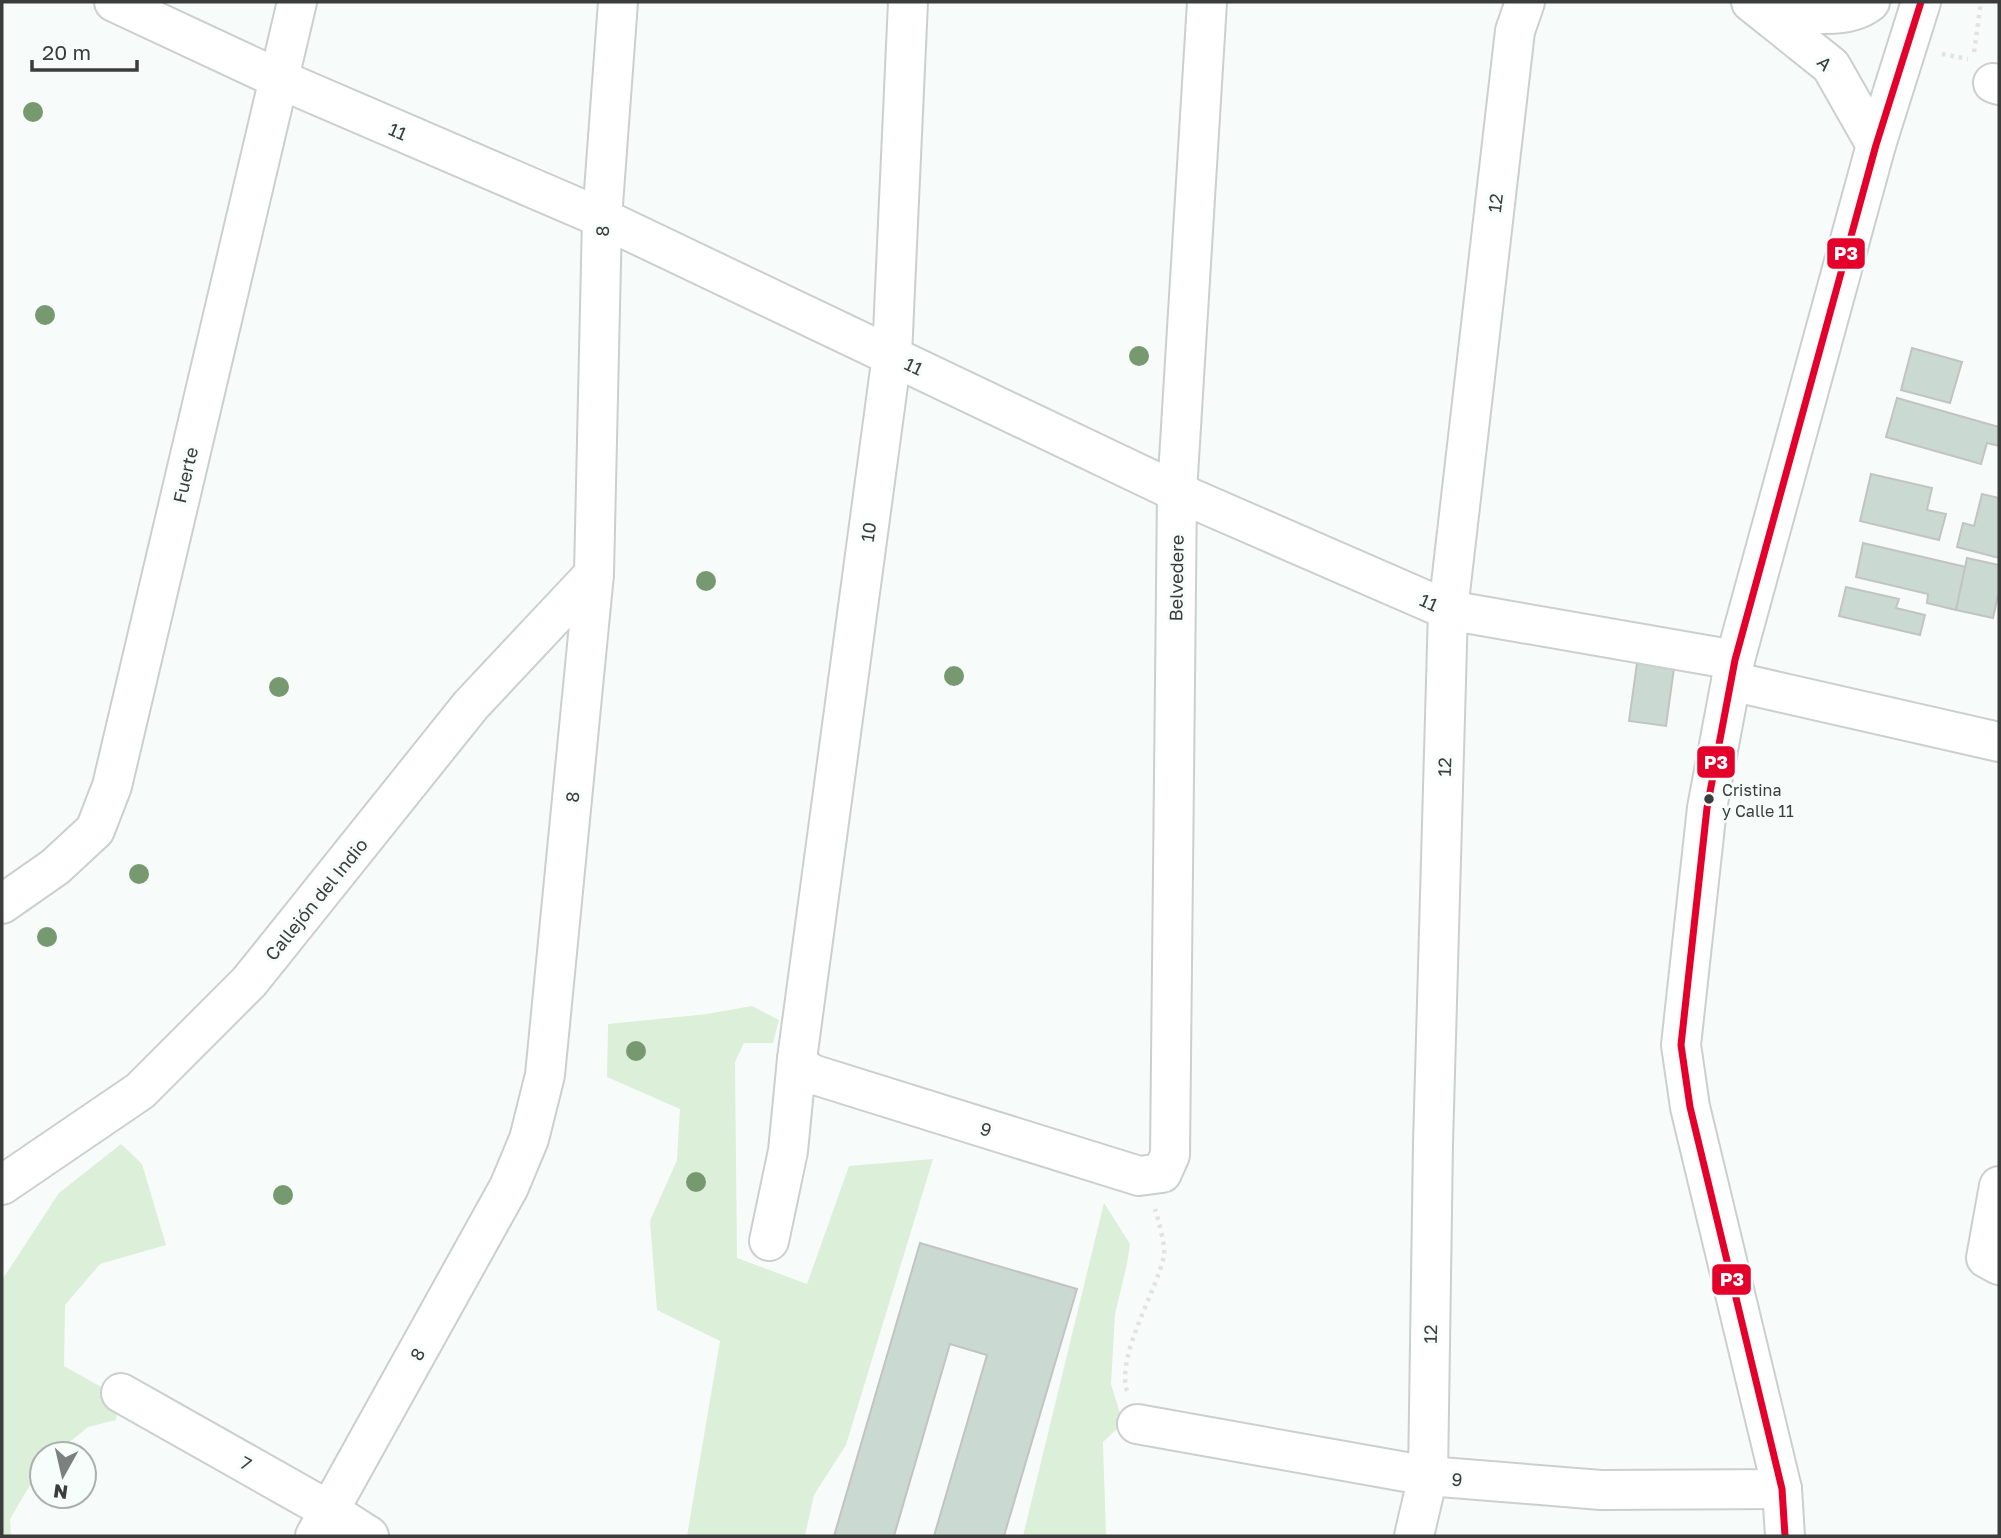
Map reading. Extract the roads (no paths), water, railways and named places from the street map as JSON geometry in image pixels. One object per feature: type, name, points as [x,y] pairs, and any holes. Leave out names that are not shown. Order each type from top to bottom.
[{"type":"street","name":"11","points":[[114,2],[279,79],[602,218],[1177,492],[1448,610],[1733,671],[1999,742]]},
{"type":"street","name":"Fuerte","points":[[10,889],[55,867],[96,830],[112,786],[297,2]]},
{"type":"street","name":"8","points":[[323,1524],[509,1187],[528,1139],[545,1075],[594,574],[602,218],[618,2]]},
{"type":"street","name":"10","points":[[769,1241],[788,1151],[797,1059],[892,355],[908,2]]},
{"type":"street","name":"Belvedere","points":[[1139,1177],[1162,1173],[1170,1155],[1177,492],[1207,2]]},
{"type":"street","name":"12","points":[[1414,1536],[1428,1476],[1433,1144],[1448,610],[1514,45],[1525,2]]},
{"type":"street","points":[[1754,4],[1817,15],[1859,11],[1870,2]]},
{"type":"street","points":[[1784,1536],[1782,1489],[1690,1107],[1681,1045],[1707,808],[1733,671],[1875,145],[1921,2]]},
{"type":"street","name":"A","points":[[1754,4],[1831,66],[1875,145]]},
{"type":"street","name":"Callejón del Indio","points":[[2,1185],[140,1091],[249,982],[471,705],[594,574]]},
{"type":"street","name":"9","points":[[797,1059],[805,1070],[815,1075],[1139,1177]]},
{"type":"street","points":[[1993,1261],[1999,1186]]},
{"type":"street","name":"7","points":[[121,1393],[323,1524],[369,1536]]},
{"type":"street","name":"9","points":[[1137,1424],[1428,1476],[1601,1490],[1782,1489]]},
{"type":"place","name":"Cristina y Calle 11","points":[[1709,799]]}]
